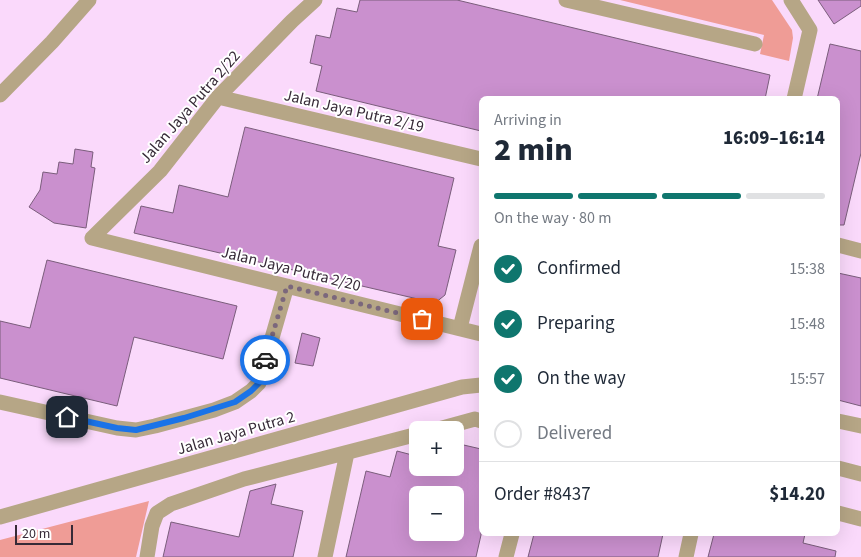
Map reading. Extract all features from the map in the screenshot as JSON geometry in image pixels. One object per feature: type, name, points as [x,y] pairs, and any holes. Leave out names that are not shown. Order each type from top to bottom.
[{"type":"street","points":[[0,95],[52,42],[89,0]]},
{"type":"street","name":"Jalan Jaya Putra 2/22","points":[[92,238],[160,171],[218,98],[315,0]]},
{"type":"street","points":[[566,0],[756,44]]},
{"type":"street","points":[[790,0],[810,30],[795,96]]},
{"type":"street","name":"Jalan Jaya Putra 2/19","points":[[218,98],[479,160]]},
{"type":"street","name":"Jalan Jaya Putra 2/20","points":[[92,238],[479,333]]},
{"type":"street","points":[[840,246],[861,251]]},
{"type":"street","points":[[460,328],[479,254]]},
{"type":"street","points":[[0,402],[117,428],[136,430],[235,402],[259,383],[287,286]]},
{"type":"street","name":"Jalan Jaya Putra 2","points":[[0,517],[462,387],[479,385]]},
{"type":"street","points":[[464,422],[476,419],[479,420]]},
{"type":"street","points":[[840,421],[861,426]]},
{"type":"street","points":[[146,557],[152,526],[157,514],[171,504],[244,480],[409,436]]},
{"type":"street","points":[[325,557],[347,453]]},
{"type":"street","points":[[840,469],[861,474]]},
{"type":"street","points":[[840,513],[861,518]]},
{"type":"street","points":[[506,557],[511,536]]},
{"type":"street","points":[[686,557],[691,536]]},
{"type":"shaded area","points":[[620,0],[772,0],[792,30],[793,38],[789,61],[760,54],[764,35]]},
{"type":"shaded area","points":[[149,501],[136,557],[0,557],[0,540]]},
{"type":"building","points":[[360,0],[457,0],[770,75],[766,96],[479,96],[479,131],[316,91],[322,66],[310,63],[316,35],[330,38],[337,8],[357,12]]},
{"type":"building","points":[[818,0],[861,0],[861,6],[834,24]]},
{"type":"building","points":[[830,44],[861,51],[861,153],[844,225],[840,225],[840,96],[818,96]]},
{"type":"building","points":[[245,127],[454,178],[438,246],[456,250],[445,295],[435,303],[134,233],[141,206],[173,213],[179,185],[228,197]]},
{"type":"building","points":[[75,149],[93,152],[91,167],[95,168],[86,228],[54,223],[29,207],[40,190],[43,172],[57,174],[59,162],[73,164]]},
{"type":"building","points":[[47,260],[237,306],[223,359],[134,337],[117,406],[0,378],[0,321],[30,328]]},
{"type":"building","points":[[840,273],[861,278],[861,406],[840,401]]},
{"type":"building","points":[[302,333],[320,338],[313,366],[295,363]]},
{"type":"building","points":[[464,445],[479,449],[479,536],[481,536],[476,557],[346,557],[366,471],[390,477],[397,451],[409,454],[409,476],[464,476]]},
{"type":"building","points":[[276,484],[271,504],[303,511],[293,557],[163,557],[171,522],[239,537],[250,491]]},
{"type":"building","points":[[533,536],[663,536],[658,557],[528,557]]},
{"type":"building","points":[[713,536],[805,536],[803,543],[836,551],[835,557],[708,557]]},
{"type":"way so far","points":[[265,360],[287,286],[422,319]]},
{"type":"route","points":[[67,417],[117,428],[136,430],[214,410],[235,402],[251,391],[259,383],[265,360]]}]
